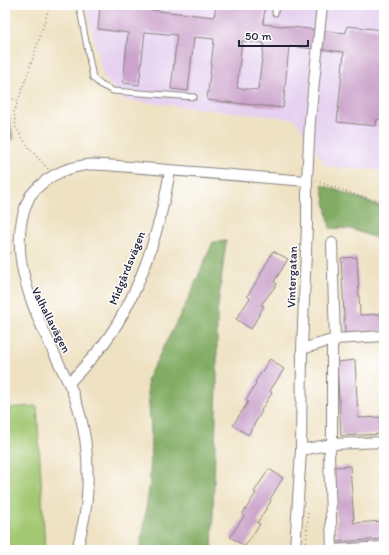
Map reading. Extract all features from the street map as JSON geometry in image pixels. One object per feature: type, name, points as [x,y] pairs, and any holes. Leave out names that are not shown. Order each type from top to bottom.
[{"type":"street","name":"Vintergatan","points":[[295,550],[301,450],[302,349],[307,226],[311,181],[310,120],[322,5]]},
{"type":"street","name":"Valhallavägen","points":[[77,550],[87,497],[87,456],[85,439],[78,408],[69,383],[28,307],[14,267],[12,238],[14,226],[26,201],[39,186],[54,175],[72,168],[87,165],[104,165],[311,181]]},
{"type":"street","name":"Midgårdsvägen","points":[[69,383],[103,345],[129,303],[157,229],[170,171]]},
{"type":"street","points":[[332,243],[335,339],[332,347],[332,444],[329,455],[331,550],[384,547]]},
{"type":"street","points":[[302,349],[335,339],[384,336]]},
{"type":"street","points":[[301,450],[332,444],[384,442]]},
{"type":"lane","points":[[79,5],[93,78],[101,85],[112,91],[194,97]]},
{"type":"lane","points":[[275,13],[276,5]]},
{"type":"path","points":[[50,5],[14,112],[16,128],[29,148],[54,175]]},
{"type":"path","points":[[5,97],[18,100]]},
{"type":"path","points":[[311,181],[384,205]]},
{"type":"path","points":[[5,258],[12,250]]},
{"type":"shaded area","points":[[86,5],[384,5],[384,171],[326,166],[295,119],[123,100],[103,76]]},
{"type":"green space","points":[[5,101],[14,140],[5,136]]},
{"type":"green space","points":[[322,185],[384,207],[384,241],[351,229],[330,228]]},
{"type":"green space","points":[[226,241],[217,314],[217,383],[212,550],[140,550],[150,482],[151,431],[147,379],[187,302],[213,242]]},
{"type":"green space","points":[[37,406],[45,550],[5,550],[5,408]]},
{"type":"building","points":[[100,5],[131,5],[131,8],[214,17],[216,5],[251,5],[265,7],[263,24],[346,33],[347,26],[384,30],[384,53],[379,99],[384,100],[384,120],[377,119],[376,126],[337,122],[344,52],[289,46],[283,108],[207,100],[214,39],[194,37],[188,91],[171,89],[177,35],[145,32],[139,85],[123,83],[128,33],[98,29]],"holes":[[[242,41],[264,43],[258,90],[237,88]]]},
{"type":"building","points":[[273,251],[288,259],[274,282],[277,284],[261,305],[264,306],[251,329],[236,319],[250,298],[247,296],[261,275]]},
{"type":"building","points":[[357,257],[360,315],[384,314],[384,331],[345,333],[341,258]]},
{"type":"building","points":[[270,359],[284,369],[270,391],[272,393],[248,435],[233,425],[248,402],[246,400],[256,384],[255,382]]},
{"type":"building","points":[[355,360],[358,418],[384,417],[384,434],[341,436],[337,362]]},
{"type":"building","points":[[350,466],[354,523],[384,521],[384,539],[337,542],[334,467]]},
{"type":"building","points":[[269,469],[283,478],[257,523],[260,524],[245,546],[230,537],[244,516],[242,515],[256,493],[254,492]]}]
